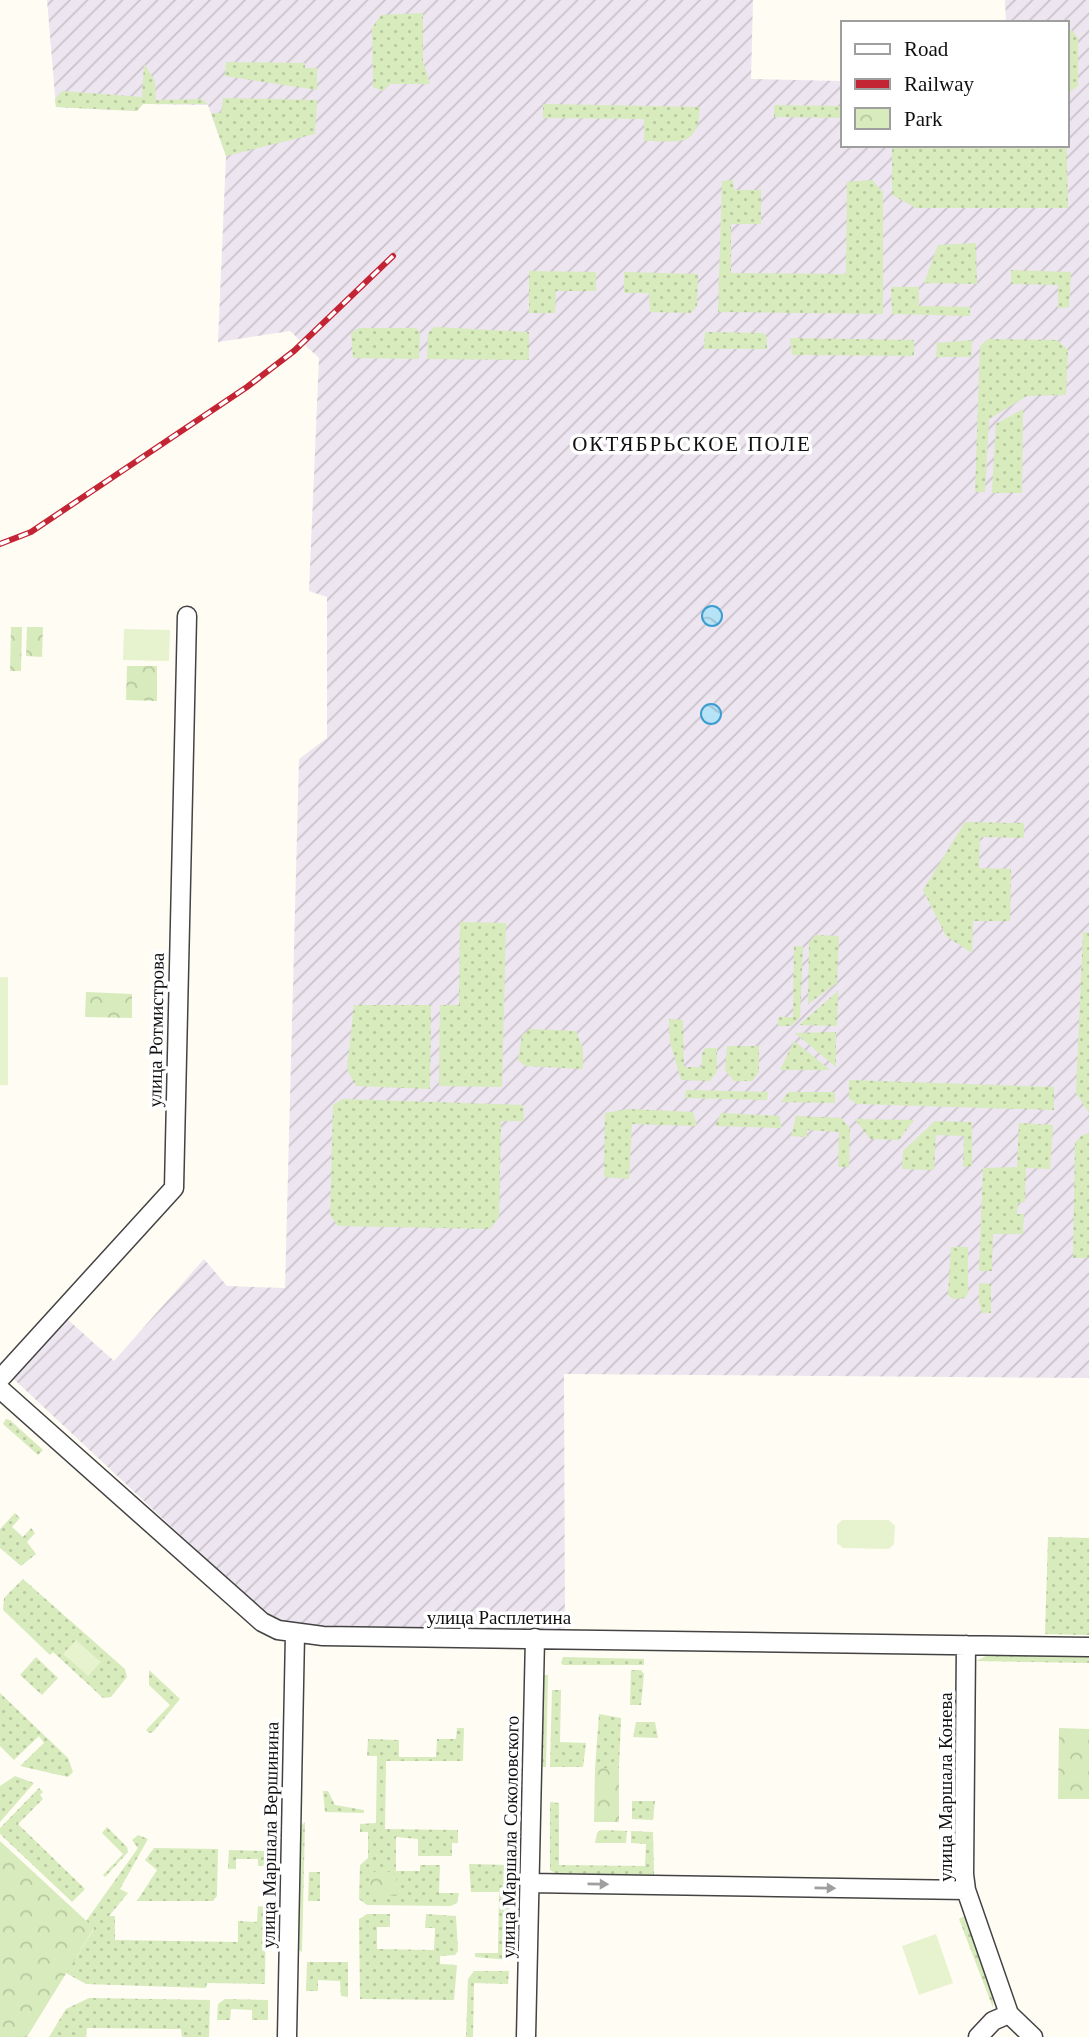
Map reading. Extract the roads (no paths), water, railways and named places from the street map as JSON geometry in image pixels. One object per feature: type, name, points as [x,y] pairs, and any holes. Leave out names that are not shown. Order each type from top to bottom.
[{"type":"street","name":"улица Ротмистрова","points":[[0,1379],[174,1188],[187,616]]},
{"type":"street","name":"улица Расплетина","points":[[0,1389],[262,1622],[295,1634],[1089,1647]]},
{"type":"street","name":"улица Маршала Вершинина","points":[[287,2037],[295,1634]]},
{"type":"street","name":"улица Маршала Соколовского","points":[[526,2037],[536,1638]]},
{"type":"street","name":"улица Маршала Конева","points":[[966,1645],[966,1890],[1009,2014],[1033,2037]]},
{"type":"street","points":[[529,1883],[966,1890]]},
{"type":"street","points":[[978,2037],[993,2021],[1009,2014]]},
{"type":"water","points":[[708,606],[716,606],[722,616],[716,626],[708,626],[702,620],[702,612]]},
{"type":"water","points":[[711,704],[718,707],[721,714],[718,721],[711,724],[704,721],[701,714],[704,707]]},
{"type":"railway","points":[[0,544],[31,532],[247,387],[294,351],[393,256]]},
{"type":"district","name":"ОКТЯБРЬСКОЕ ПОЛЕ","points":[[692,444]]}]
